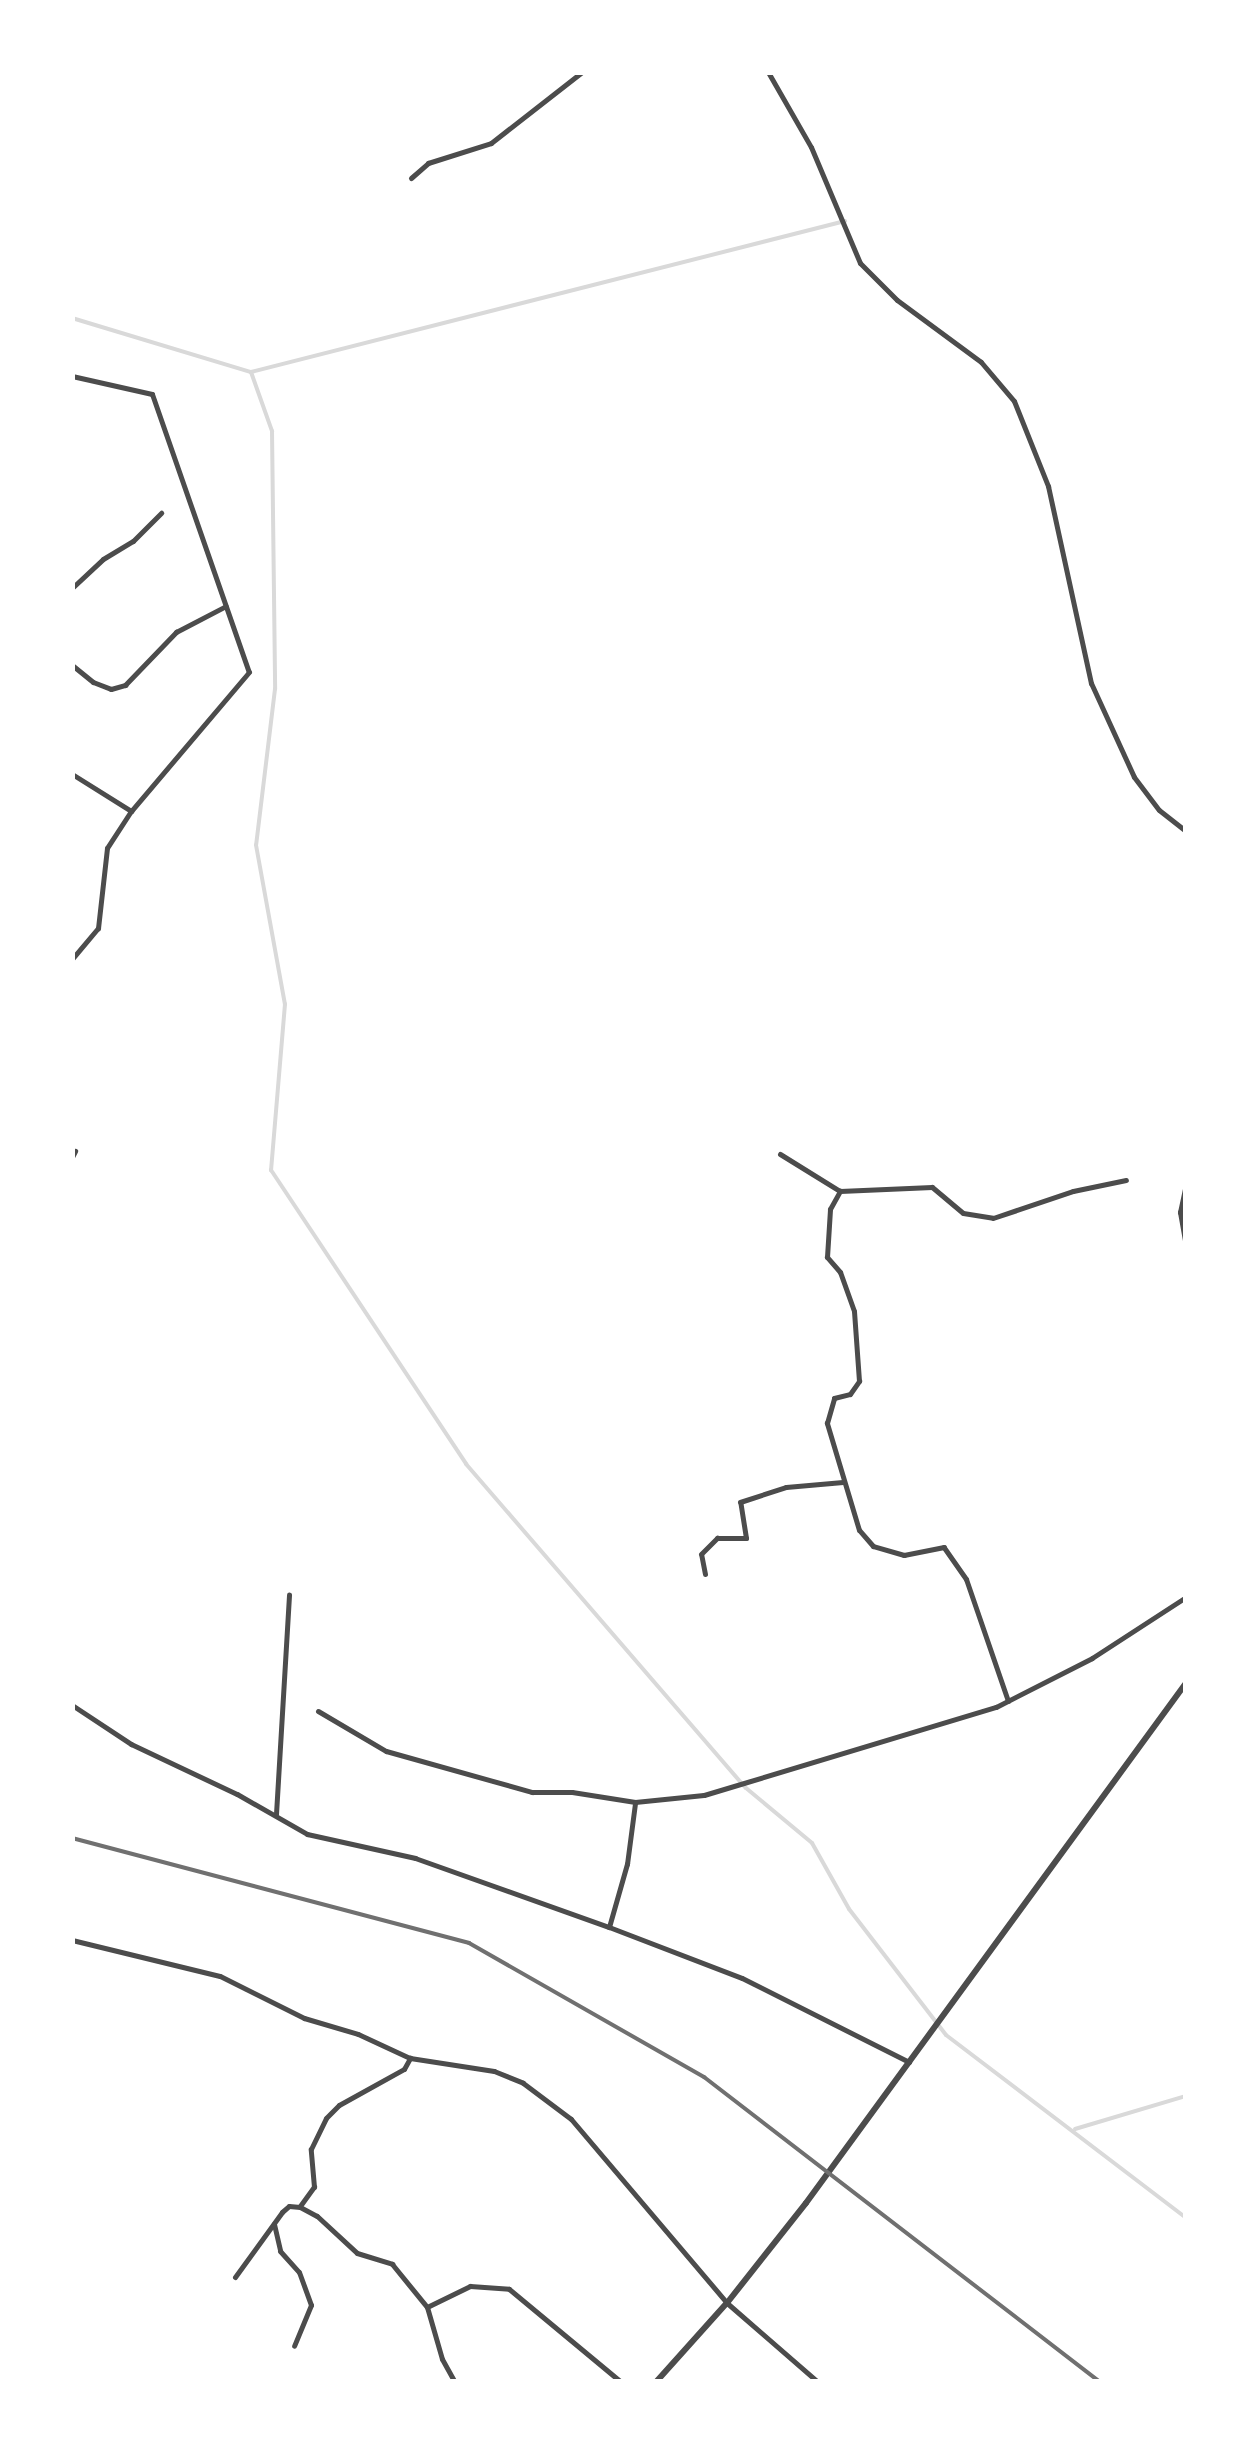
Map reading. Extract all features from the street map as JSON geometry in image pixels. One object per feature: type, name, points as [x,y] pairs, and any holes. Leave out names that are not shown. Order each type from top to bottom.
[{"type":"street","points":[[411,178],[428,163],[491,144],[582,72]]},
{"type":"street","points":[[768,72],[811,147],[860,263],[897,300],[981,362],[1014,401],[1048,486],[1091,683],[1134,777],[1158,810],[1186,831]]},
{"type":"street","points":[[72,376],[152,394],[249,672],[131,811],[107,848],[98,928],[72,959]]},
{"type":"street","points":[[72,588],[103,559],[133,541],[160,513]]},
{"type":"street","points":[[72,664],[93,682],[111,688],[125,686],[176,632],[226,606]]},
{"type":"street","points":[[72,774],[131,811]]},
{"type":"street","points":[[780,1154],[840,1190],[932,1187],[963,1213],[993,1218],[1088,1187],[1126,1180]]},
{"type":"street","points":[[1186,1184],[1180,1212],[1186,1244]]},
{"type":"street","points":[[840,1190],[830,1210],[828,1256],[850,1296],[859,1353],[859,1381],[850,1394],[834,1398],[827,1423],[843,1482],[859,1530],[872,1546],[904,1555],[944,1547],[966,1579],[1008,1700]]},
{"type":"street","points":[[705,1574],[701,1554],[717,1538],[746,1538],[740,1502],[786,1486],[843,1482]]},
{"type":"street","points":[[276,1814],[289,1594]]},
{"type":"street","points":[[318,1711],[386,1751],[532,1792],[572,1792],[635,1802],[704,1795],[1008,1700],[1092,1658],[1186,1597]]},
{"type":"street","points":[[656,2382],[727,2303],[910,2062],[1186,1683]]},
{"type":"street","points":[[72,1705],[131,1744],[276,1814],[307,1834],[414,1858],[609,1927],[742,1978],[910,2062]]},
{"type":"street","points":[[609,1927],[627,1864],[635,1802]]},
{"type":"street","points":[[72,1940],[220,1976],[304,2018],[358,2034],[410,2058],[494,2070],[542,2095],[571,2119],[727,2303],[818,2382]]},
{"type":"street","points":[[300,2207],[314,2187],[311,2150],[326,2118],[339,2105],[404,2069],[410,2058]]},
{"type":"street","points":[[235,2277],[289,2206],[300,2207],[317,2216],[357,2254],[392,2264],[426,2306],[442,2359],[454,2382]]},
{"type":"street","points":[[274,2224],[280,2251],[299,2272],[311,2306],[294,2346]]},
{"type":"street","points":[[426,2306],[470,2286],[509,2290],[621,2382]]},
{"type":"waterway","points":[[72,318],[251,372],[845,221]]},
{"type":"waterway","points":[[251,372],[272,431],[275,689],[256,845],[285,1004],[271,1170],[466,1464],[746,1788],[812,1843],[849,1909],[946,2035],[1186,2218]]},
{"type":"waterway","points":[[1075,2129],[1186,2096]]},
{"type":"railway","points":[[72,1838],[469,1943],[704,2077],[1100,2382]]}]
